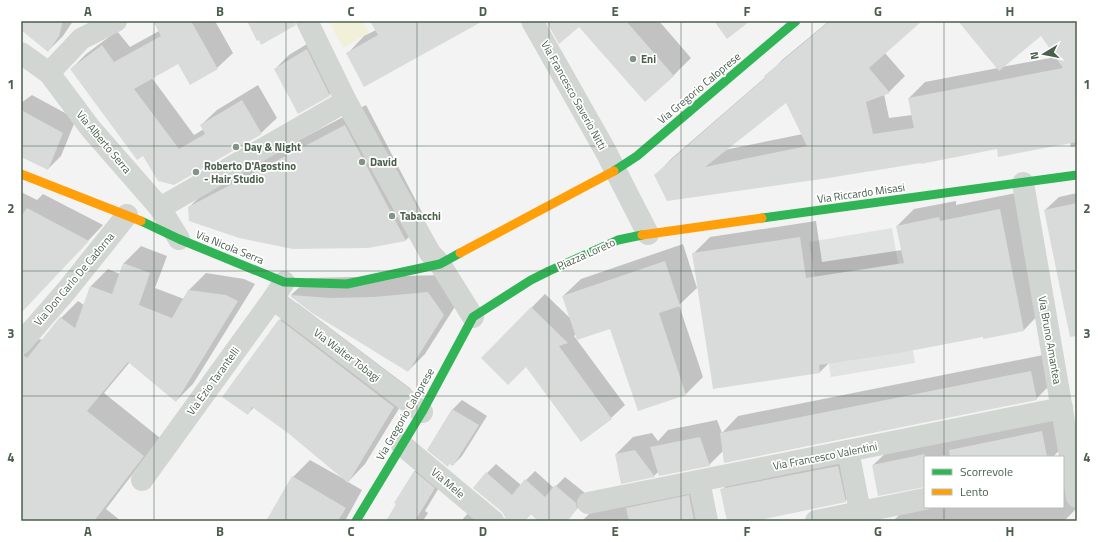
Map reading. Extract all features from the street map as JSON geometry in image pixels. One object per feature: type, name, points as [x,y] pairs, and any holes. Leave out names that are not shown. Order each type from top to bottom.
[{"type":"street","points":[[49,73],[81,40],[116,21]]},
{"type":"street","points":[[307,21],[346,101],[430,253],[440,264],[473,317]]},
{"type":"street","name":"Via Francesco Saverio Nitti","points":[[532,21],[615,170]]},
{"type":"street","name":"Via Gregorio Caloprese","points":[[615,170],[637,156],[796,21]]},
{"type":"street","name":"Via Alberto Serra","points":[[21,53],[49,73],[91,129],[160,208],[179,239]]},
{"type":"street","points":[[160,208],[346,101]]},
{"type":"street","points":[[440,264],[615,170],[648,234]]},
{"type":"street","name":"Via Nicola Serra","points":[[21,174],[127,215],[179,239],[278,290],[348,284],[440,264]]},
{"type":"street","name":"Via Riccardo Misasi","points":[[648,234],[1077,175]]},
{"type":"street","name":"Via Bruno Amantea","points":[[1023,183],[1062,408],[1068,470],[1077,497]]},
{"type":"street","name":"Via Don Carlo De Cadorna","points":[[21,343],[67,290],[127,215]]},
{"type":"street","name":"Piazza Loreto","points":[[473,317],[549,270],[618,240],[648,234]]},
{"type":"street","name":"Via Walter Tobagi","points":[[278,290],[422,412]]},
{"type":"street","name":"Via Ezio Tarantelli","points":[[142,480],[278,290]]},
{"type":"street","name":"Via Gregorio Caloprese","points":[[356,521],[422,412],[473,317]]},
{"type":"street","name":"Via Francesco Valentini","points":[[588,503],[1062,408]]},
{"type":"street","name":"Via Mele","points":[[402,445],[494,521]]},
{"type":"street","points":[[848,451],[861,517]]},
{"type":"street","points":[[699,481],[707,521]]},
{"type":"street","points":[[816,521],[861,517],[924,499]]},
{"type":"shaded area","points":[[892,228],[915,363],[831,377],[809,242]]},
{"type":"green space","points":[[329,21],[363,21],[369,33],[343,48]]},
{"type":"building","points":[[21,21],[63,21],[59,36],[48,52],[21,30]]},
{"type":"building","points":[[153,21],[191,21],[218,69],[190,85],[178,64],[134,89],[179,149],[205,134],[200,125],[242,100],[262,134],[174,185],[158,181],[143,156],[137,160],[70,69],[102,45],[114,62],[161,36]]},
{"type":"building","points":[[247,21],[295,21],[296,25],[261,45],[259,40],[257,41]]},
{"type":"building","points":[[370,21],[483,21],[364,87],[346,53],[378,35]]},
{"type":"building","name":"Eni","points":[[546,21],[626,21],[674,76],[645,102],[579,27],[559,44]]},
{"type":"building","points":[[714,21],[750,21],[727,39]]},
{"type":"building","points":[[830,21],[922,21],[869,68],[890,93],[866,102],[873,134],[914,128],[908,98],[1063,68],[1041,36],[999,71],[958,21],[1077,21],[1077,142],[998,157],[997,149],[921,164],[667,201],[654,175],[765,78],[764,76]],"holes":[[[786,103],[807,146],[705,167]]]},
{"type":"building","points":[[307,49],[330,96],[298,114],[274,69]]},
{"type":"building","points":[[21,110],[63,133],[48,170],[21,157]]},
{"type":"building","points":[[345,125],[406,241],[368,248],[293,249],[239,238],[189,221],[188,207]]},
{"type":"building","points":[[1077,203],[1077,336],[1070,337],[1044,210]]},
{"type":"building","points":[[27,208],[89,241],[21,313],[21,216]]},
{"type":"building","points":[[1000,209],[1024,331],[899,353],[819,365],[820,373],[713,389],[692,253],[800,237],[806,278],[904,263],[896,226],[939,217],[940,221]]},
{"type":"building","points":[[665,261],[680,306],[659,313],[686,395],[638,411],[610,329],[577,340],[562,296]]},
{"type":"building","points":[[123,263],[150,273],[139,305],[172,318],[188,290],[226,295],[238,301],[176,402],[128,362],[87,411],[144,456],[94,521],[21,521],[21,355],[27,358],[60,317],[75,328],[90,286],[112,294]]},
{"type":"building","points":[[428,292],[444,315],[408,372],[312,313],[290,296],[330,298],[374,297]]},
{"type":"building","points":[[531,307],[568,343],[559,346],[612,419],[581,442],[526,367],[508,385],[481,358]]},
{"type":"building","points":[[279,319],[394,407],[348,483],[288,433],[252,407],[248,415],[222,397]]},
{"type":"building","points":[[1031,371],[1037,400],[724,463],[720,433]]},
{"type":"building","points":[[452,409],[479,425],[453,466],[449,464],[448,467],[427,450]]},
{"type":"building","points":[[1042,431],[1047,456],[950,456],[949,450]]},
{"type":"building","points":[[700,437],[710,466],[659,476],[650,447]]},
{"type":"building","points":[[635,450],[655,477],[621,484],[615,454]]},
{"type":"building","points":[[925,454],[924,487],[878,496],[872,465]]},
{"type":"building","points":[[838,466],[846,502],[755,521],[727,521],[720,489]]},
{"type":"building","points":[[414,471],[435,488],[415,521],[386,521],[396,504],[394,503]]},
{"type":"building","points":[[486,472],[512,495],[525,479],[545,497],[555,485],[576,503],[577,509],[567,521],[538,521],[531,514],[525,521],[505,521],[505,516],[501,511],[473,488]]},
{"type":"building","points":[[292,476],[346,508],[338,521],[266,521]]},
{"type":"building","points":[[689,495],[694,521],[629,521],[626,508]]},
{"type":"traffic: fast","points":[[614,171],[637,156],[796,21]]},
{"type":"traffic: fast","points":[[762,218],[1077,175]]},
{"type":"traffic: fast","points":[[141,221],[179,239],[284,282],[347,284],[440,264],[460,253]]},
{"type":"traffic: fast","points":[[356,521],[422,412],[473,317],[531,280],[549,271],[618,240],[642,235]]},
{"type":"traffic: slow","points":[[460,253],[614,171]]},
{"type":"traffic: slow","points":[[21,174],[141,221]]},
{"type":"traffic: slow","points":[[642,235],[762,218]]},
{"type":"place","name":"Eni","points":[[633,59]]},
{"type":"place","name":"Day & Night","points":[[236,147]]},
{"type":"place","name":"David","points":[[362,162]]},
{"type":"place","name":"Roberto D'Agostino - Hair Studio","points":[[196,172]]},
{"type":"place","name":"Tabacchi","points":[[392,216]]}]
